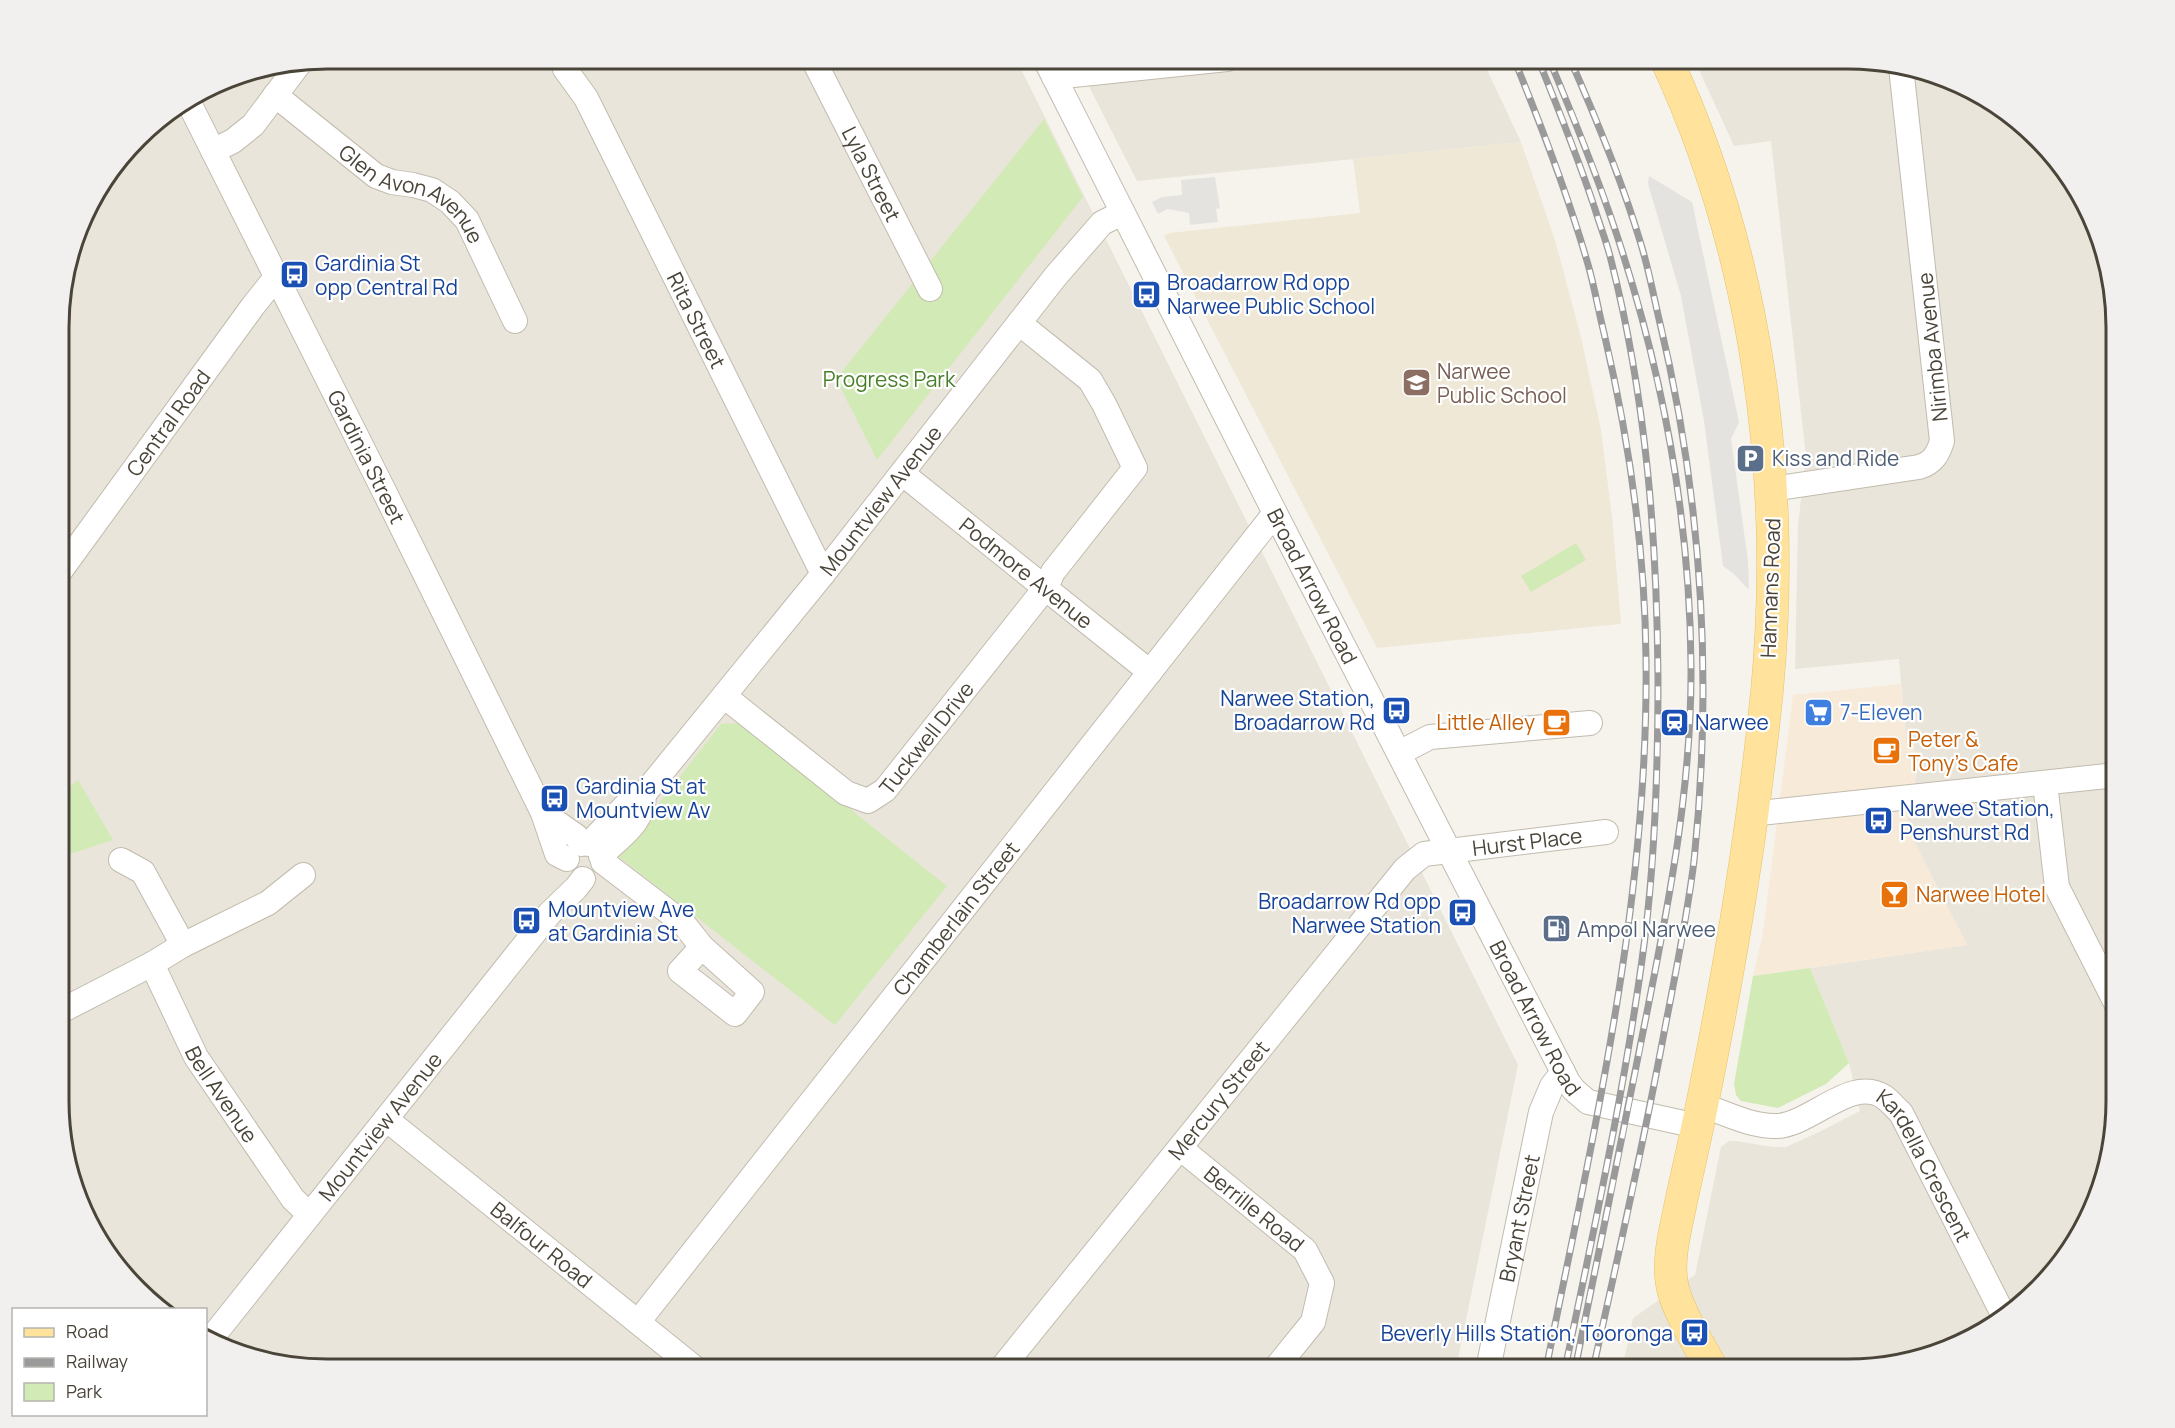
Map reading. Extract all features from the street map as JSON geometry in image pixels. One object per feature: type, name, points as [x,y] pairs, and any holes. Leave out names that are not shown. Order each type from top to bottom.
[{"type":"main road","name":"Hannans Road","points":[[1670,69],[1706,158],[1737,262],[1759,373],[1772,489],[1772,589],[1767,689],[1751,814],[1729,959],[1678,1219],[1671,1269],[1672,1285],[1707,1359]]},
{"type":"street","name":"Rita Street","points":[[564,69],[586,98],[823,574]]},
{"type":"street","name":"Lyla Street","points":[[819,69],[930,290]]},
{"type":"street","name":"Broad Arrow Road","points":[[1050,69],[1275,513],[1574,1090],[1588,1102],[1699,1116]]},
{"type":"street","points":[[213,151],[233,141],[253,125],[294,71]]},
{"type":"street","name":"Nirimba Avenue","points":[[1772,489],[1919,467],[1930,463],[1939,452],[1942,441],[1902,75]]},
{"type":"street","name":"Glen Avon Avenue","points":[[275,95],[376,176],[392,182],[432,190],[450,202],[467,220],[515,321]]},
{"type":"street","name":"Gardinia Street","points":[[191,108],[543,813],[576,836],[585,859],[683,923],[702,946]]},
{"type":"street","name":"Mountview Avenue","points":[[215,1333],[550,913],[561,878],[641,815],[644,807],[644,794],[903,474],[1055,277],[1102,223],[1122,213]]},
{"type":"street","name":"Central Road","points":[[69,559],[277,276]]},
{"type":"street","points":[[1019,324],[1089,380],[1104,404],[1136,468],[1053,572],[1046,587]]},
{"type":"street","name":"Podmore Avenue","points":[[903,474],[1150,672]]},
{"type":"street","name":"Chamberlain Street","points":[[638,1322],[1275,513]]},
{"type":"street","name":"Tuckwell Drive","points":[[724,696],[846,793],[868,801],[885,790],[1046,587]]},
{"type":"street","points":[[1399,753],[1430,737],[1590,723]]},
{"type":"street","points":[[1751,814],[2106,776]]},
{"type":"street","points":[[2044,783],[2057,887],[2106,983]]},
{"type":"street","name":"Hurst Place","points":[[1449,851],[1606,832]]},
{"type":"street","name":"Mercury Street","points":[[1009,1359],[1405,869],[1424,854],[1449,851]]},
{"type":"street","points":[[121,860],[143,872],[183,945]]},
{"type":"street","points":[[69,1007],[152,964],[183,945],[268,903],[303,876]]},
{"type":"street","name":"Bell Avenue","points":[[152,964],[196,1057],[293,1199],[309,1214]]},
{"type":"street","name":"Bryant Street","points":[[1490,1359],[1541,1112],[1552,1086],[1563,1072]]},
{"type":"street","name":"Kardella Crescent","points":[[1699,1116],[1776,1126],[1790,1124],[1851,1094],[1871,1093],[1883,1096],[1901,1113],[2001,1309]]},
{"type":"street","name":"Balfour Road","points":[[386,1119],[684,1359]]},
{"type":"street","name":"Berrille Road","points":[[1180,1149],[1305,1250],[1322,1283],[1313,1322],[1283,1359]]},
{"type":"shaded area","points":[[327,69],[1021,69],[1518,1065],[1458,1359],[327,1359],[293,1357],[244,1345],[207,1329],[207,1308],[173,1308],[157,1295],[122,1258],[96,1215],[78,1168],[71,1135],[69,1101],[69,327],[71,293],[78,260],[89,228],[112,184],[133,157],[157,133],[184,112],[228,89],[260,78],[293,71]]},
{"type":"shaded area","points":[[1080,69],[1487,69],[1521,142],[1137,181]]},
{"type":"shaded area","points":[[1699,69],[1882,71],[1915,78],[1947,89],[2005,122],[2053,170],[2086,228],[2097,260],[2104,293],[2106,327],[2106,1101],[2101,1151],[2086,1200],[2063,1244],[2042,1271],[2018,1295],[1991,1316],[1947,1339],[1915,1350],[1882,1357],[1624,1359],[1633,1318],[1695,1275],[1721,1147],[1729,1141],[1736,1141],[1786,1147],[1860,1111],[1849,1063],[1810,968],[1967,945],[1906,826],[1917,771],[1913,740],[1906,740],[1899,659],[1795,669],[1798,525],[1806,457],[1771,141],[1734,146]]},
{"type":"shaded area","name":"Narwee Public School","points":[[1521,142],[1555,240],[1581,337],[1601,430],[1612,517],[1621,624],[1377,648],[1164,236],[1169,233],[1360,213],[1353,159]]},
{"type":"shaded area","points":[[1649,176],[1692,202],[1739,422],[1731,439],[1748,561],[1749,590],[1723,566],[1704,421],[1681,296],[1648,184]]},
{"type":"shaded area","points":[[1215,177],[1220,208],[1216,209],[1218,222],[1190,225],[1189,213],[1168,209],[1158,214],[1152,202],[1162,197],[1182,195],[1181,180]]},
{"type":"shaded area","points":[[1901,684],[1906,740],[1913,739],[1917,771],[1906,826],[1967,945],[1753,976],[1763,933],[1793,695]]},
{"type":"green space","name":"Progress Park","points":[[1044,119],[1083,197],[877,460],[836,379]]},
{"type":"green space","points":[[1576,543],[1586,560],[1531,592],[1521,576]]},
{"type":"green space","points":[[742,723],[947,886],[835,1025],[618,856],[721,724]]},
{"type":"green space","points":[[78,780],[113,840],[69,854],[69,787]]},
{"type":"green space","points":[[1810,968],[1849,1063],[1826,1084],[1778,1108],[1741,1101],[1736,1095],[1734,1084],[1753,976]]},
{"type":"railway","points":[[1518,69],[1553,159],[1579,235],[1592,279],[1613,373],[1628,454],[1639,535],[1646,659],[1644,749],[1638,838],[1628,927],[1599,1105],[1548,1359]]},
{"type":"railway","points":[[1542,69],[1595,209],[1623,312],[1633,363],[1647,468],[1657,626],[1656,785],[1653,855],[1646,925],[1617,1114],[1567,1359]]},
{"type":"railway","points":[[1553,69],[1579,131],[1623,254],[1663,405],[1686,561],[1691,665],[1684,796],[1664,926],[1577,1359]]},
{"type":"railway","points":[[1574,69],[1625,194],[1643,250],[1674,386],[1694,521],[1703,656],[1700,793],[1688,904],[1648,1117],[1595,1359]]},
{"type":"place","name":"Gardinia St opp Central Rd","points":[[294,275]]},
{"type":"place","name":"Broadarrow Rd opp Narwee Public School","points":[[1146,294]]},
{"type":"place","name":"Narwee Public School","points":[[1416,383]]},
{"type":"place","name":"Kiss and Ride","points":[[1751,458]]},
{"type":"place","name":"Narwee Station, Broadarrow Rd","points":[[1396,710]]},
{"type":"place","name":"7-Eleven","points":[[1819,712]]},
{"type":"place","name":"Little Alley","points":[[1556,722]]},
{"type":"place","name":"Narwee","points":[[1674,722]]},
{"type":"place","name":"Peter & Tony's Cafe","points":[[1887,751]]},
{"type":"place","name":"Gardinia St at Mountview Av","points":[[555,798]]},
{"type":"place","name":"Narwee Station, Penshurst Rd","points":[[1879,820]]},
{"type":"place","name":"Narwee Hotel","points":[[1895,894]]},
{"type":"place","name":"Broadarrow Rd opp Narwee Station","points":[[1462,913]]},
{"type":"place","name":"Mountview Ave at Gardinia St","points":[[527,921]]},
{"type":"place","name":"Ampol Narwee","points":[[1556,929]]},
{"type":"place","name":"Beverly Hills Station, Tooronga","points":[[1694,1333]]}]
